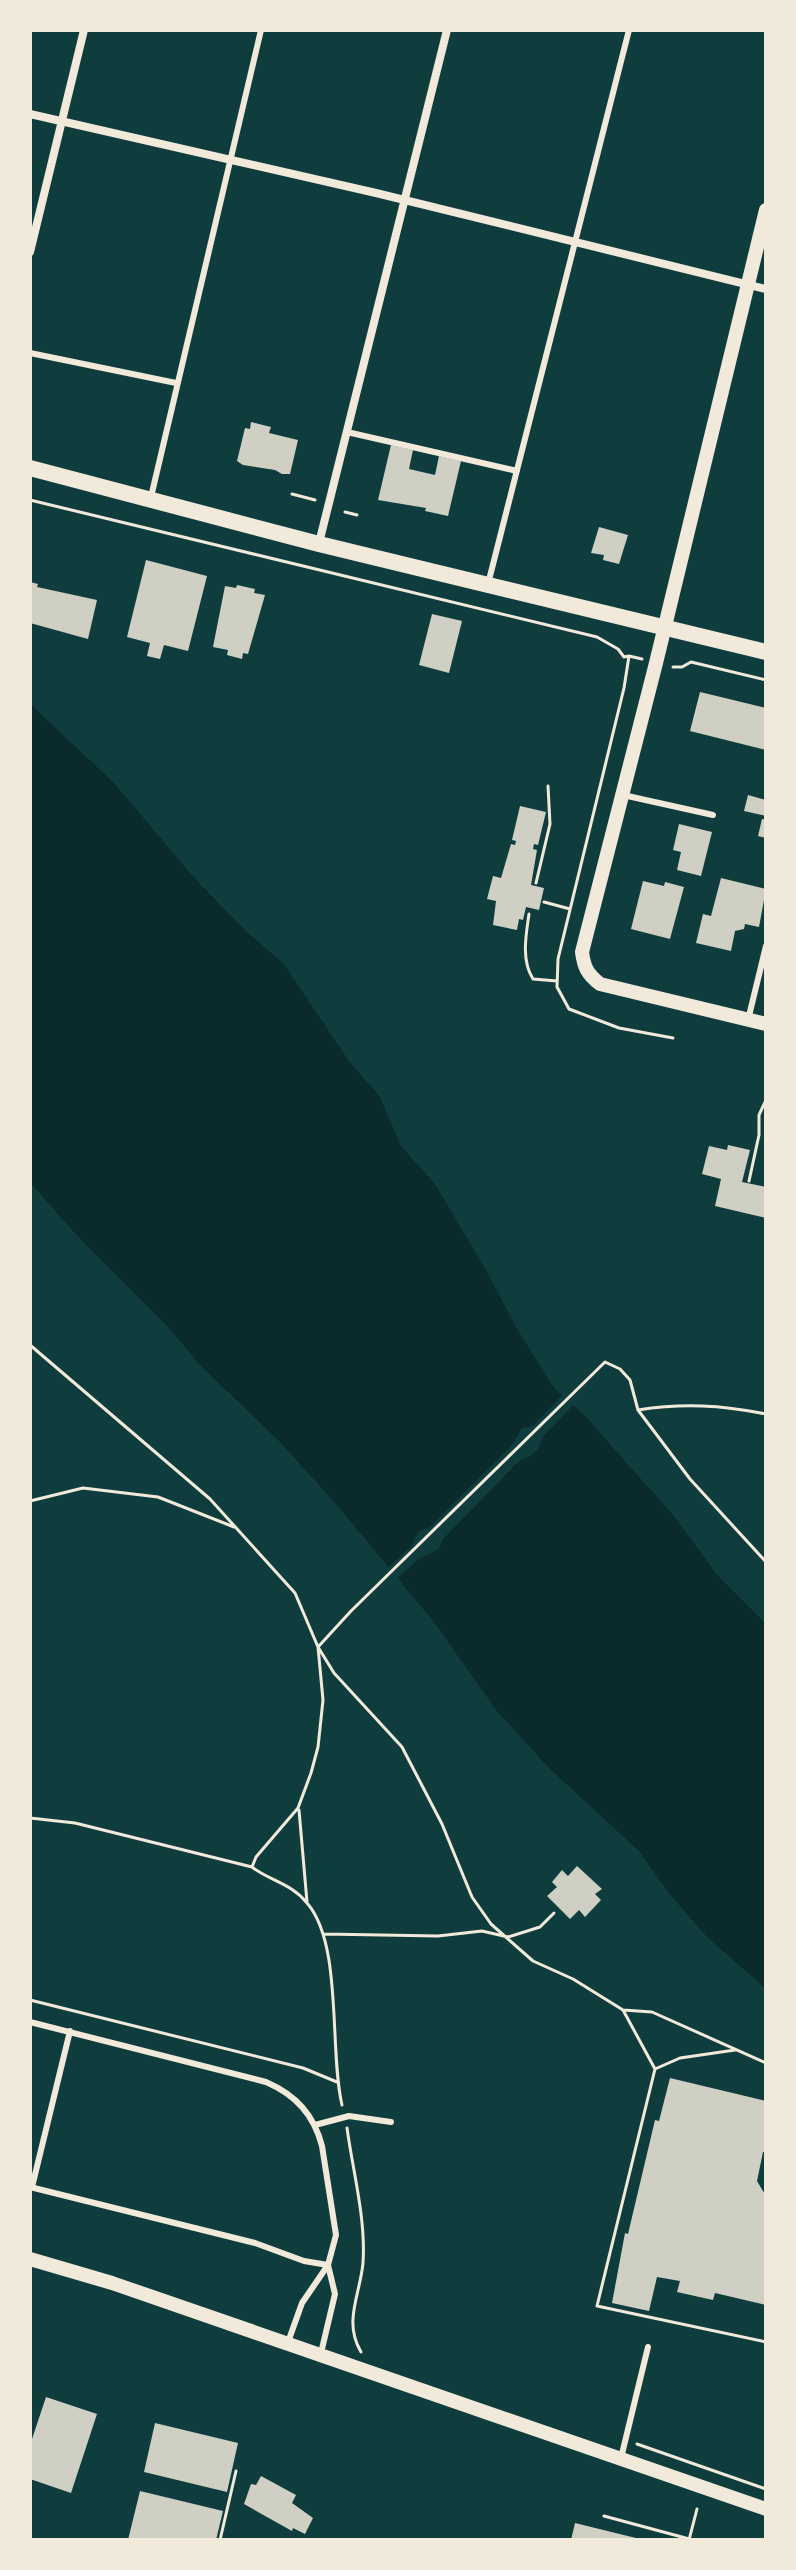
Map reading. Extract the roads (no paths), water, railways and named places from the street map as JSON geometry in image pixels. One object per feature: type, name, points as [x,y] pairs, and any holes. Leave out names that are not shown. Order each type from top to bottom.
[{"type":"main road","points":[[30,468],[319,544],[766,652]]},
{"type":"street","points":[[30,252],[84,30]]},
{"type":"street","points":[[319,544],[447,30]]},
{"type":"street","points":[[30,114],[766,289]]},
{"type":"street","points":[[766,210],[582,952],[589,976],[600,984],[766,1024]]},
{"type":"street","points":[[30,2259],[112,2283],[766,2509]]},
{"type":"lane","points":[[150,499],[261,30]]},
{"type":"lane","points":[[488,584],[629,30]]},
{"type":"lane","points":[[30,353],[176,383]]},
{"type":"lane","points":[[347,432],[517,471]]},
{"type":"lane","points":[[623,795],[713,815]]},
{"type":"lane","points":[[748,1020],[766,946]]},
{"type":"lane","points":[[30,2022],[266,2082],[295,2098],[315,2125],[322,2146],[336,2235],[328,2265],[302,2303],[287,2345]]},
{"type":"lane","points":[[70,2031],[31,2187],[255,2243],[304,2261],[328,2265]]},
{"type":"lane","points":[[315,2125],[345,2117],[391,2122]]},
{"type":"lane","points":[[320,2356],[335,2294],[328,2265]]},
{"type":"lane","points":[[621,2458],[648,2347]]},
{"type":"water","points":[[30,704],[112,781],[198,882],[249,934],[283,963],[349,1061],[380,1097],[401,1146],[435,1184],[554,1388],[585,1416],[673,1515],[718,1576],[766,1624],[766,1989],[708,1938],[671,1896],[639,1851],[550,1769],[497,1711],[433,1621],[337,1505],[281,1443],[200,1365],[168,1327],[73,1231],[30,1182]]}]
